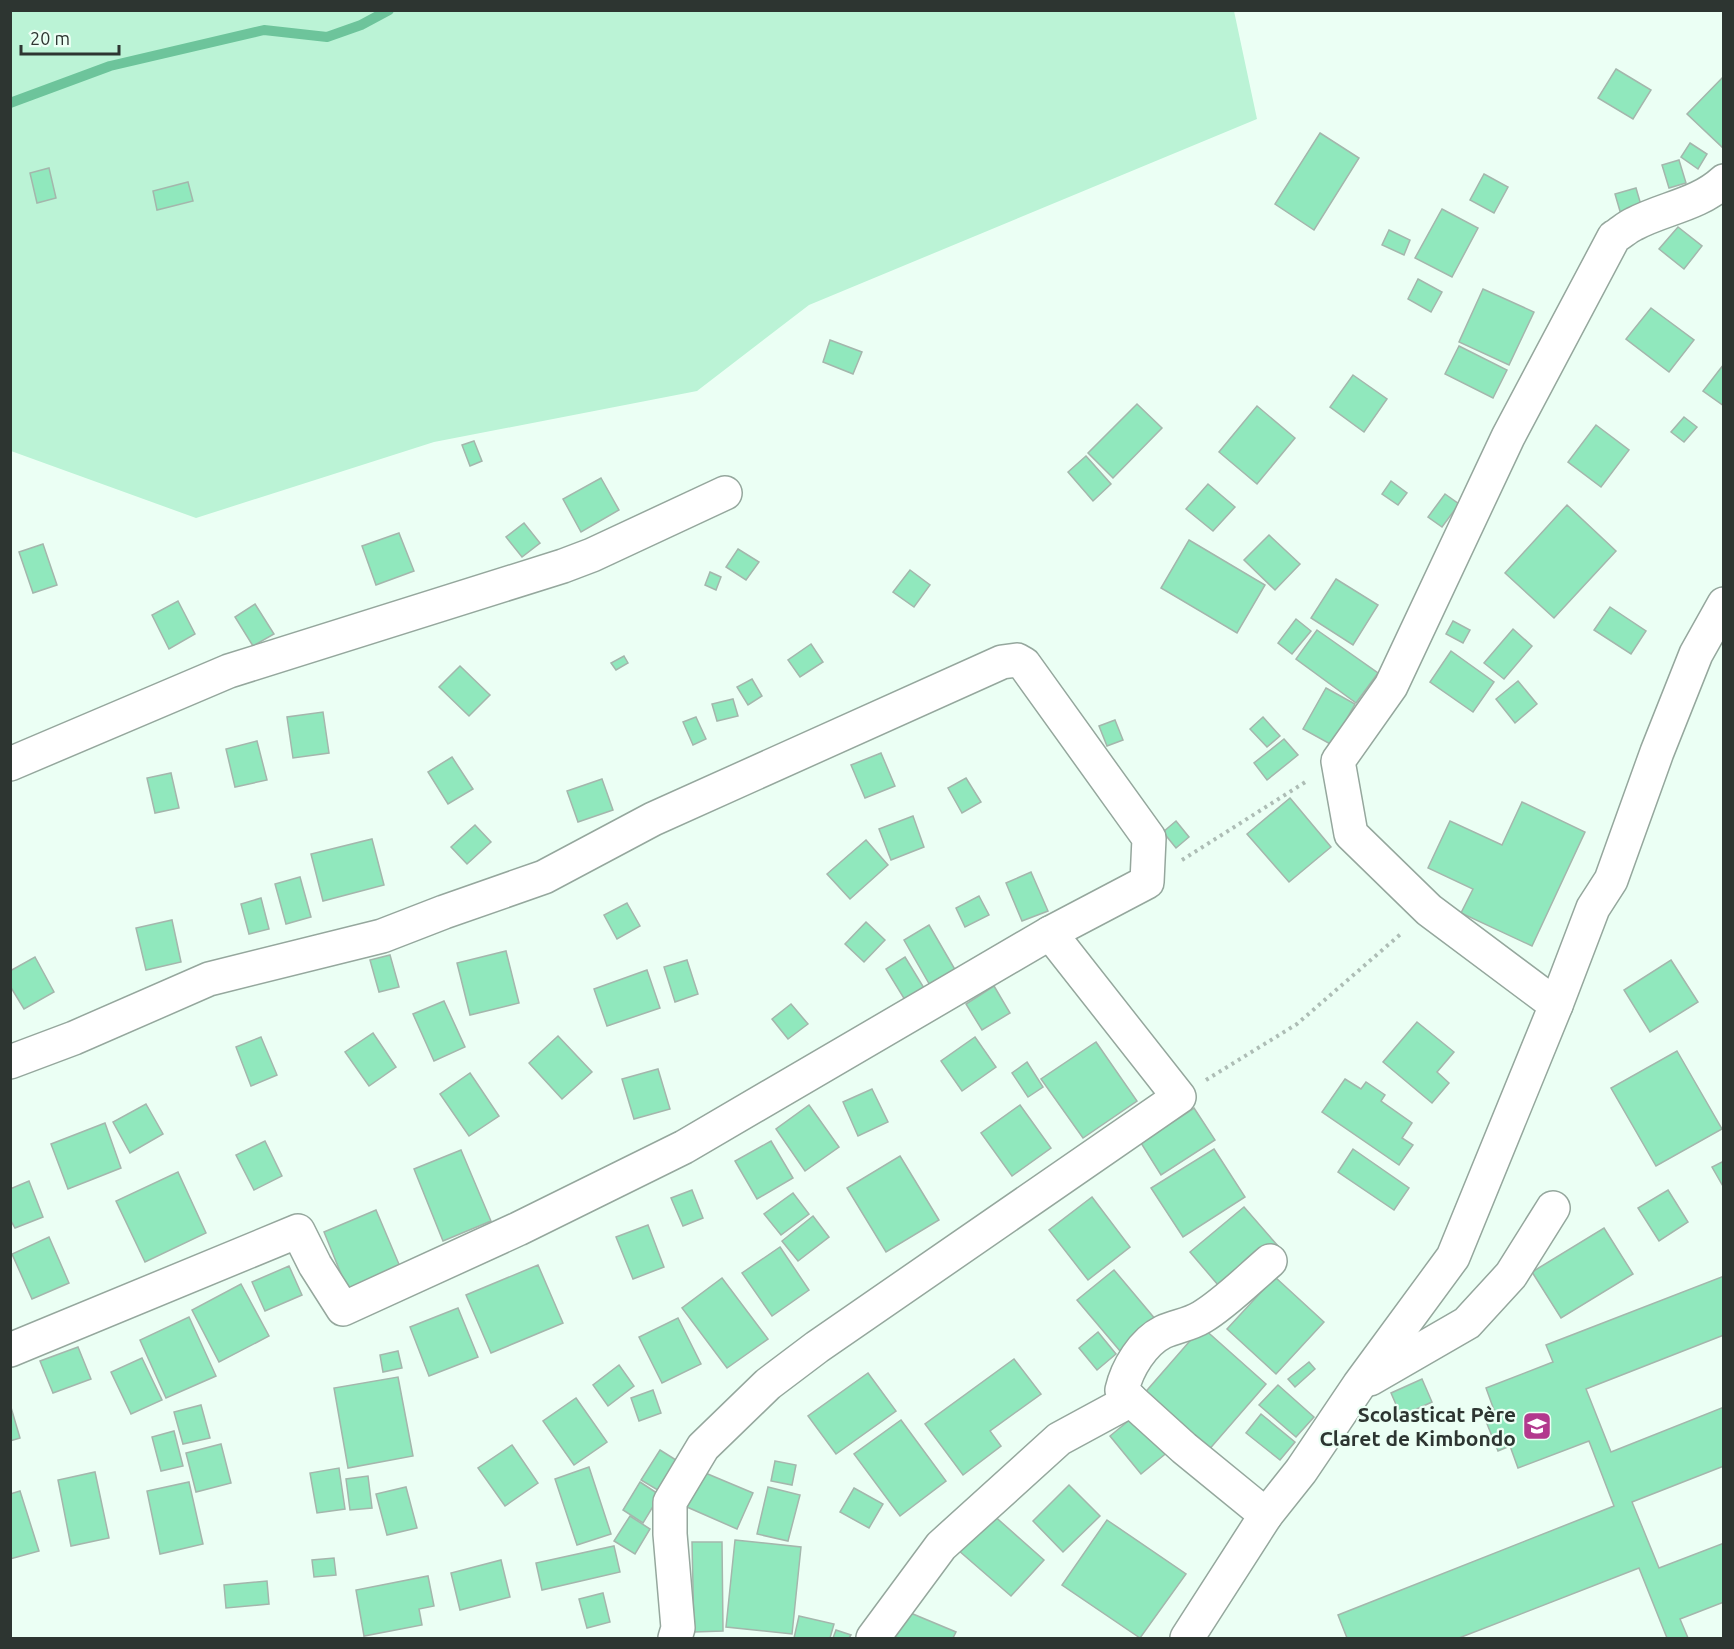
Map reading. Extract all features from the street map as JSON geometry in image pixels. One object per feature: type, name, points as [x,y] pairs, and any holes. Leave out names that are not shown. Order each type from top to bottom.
[{"type":"street","points":[[1556,1005],[1429,910],[1351,834],[1338,761],[1391,686],[1508,437],[1614,237],[1634,224],[1699,199],[1724,181]]},
{"type":"street","points":[[10,764],[219,675],[583,559],[725,493]]},
{"type":"street","points":[[1187,1638],[1266,1515],[1301,1471],[1359,1385],[1453,1257],[1593,908],[1611,880],[1657,752],[1696,654],[1724,604]]},
{"type":"street","points":[[10,1062],[74,1038],[209,979],[382,936],[544,878],[653,819],[1002,662],[1017,660],[1024,664],[1149,838],[1147,882],[1050,933],[684,1147],[518,1229],[343,1309],[315,1265],[298,1231],[10,1350]]},
{"type":"street","points":[[675,1638],[678,1628],[670,1534],[670,1502],[703,1447],[768,1384],[817,1347],[1179,1096],[1050,933]]},
{"type":"street","points":[[1359,1385],[1467,1323],[1510,1275],[1553,1208]]},
{"type":"street","points":[[1266,1515],[1184,1448],[1122,1390],[1126,1374],[1148,1341],[1165,1331],[1187,1325],[1203,1316],[1270,1261]]},
{"type":"street","points":[[873,1638],[940,1545],[1059,1439],[1131,1400]]},
{"type":"path","points":[[1147,882],[1338,761]]},
{"type":"path","points":[[1179,1096],[1298,1023],[1429,910]]},
{"type":"green space","points":[[10,11],[1234,11],[1257,119],[809,305],[697,391],[434,442],[196,518],[11,451]]},
{"type":"building","points":[[1616,69],[1651,90],[1633,119],[1598,98]]},
{"type":"building","points":[[1723,77],[1724,146],[1722,147],[1687,114]]},
{"type":"building","points":[[1320,133],[1359,158],[1314,230],[1275,204]]},
{"type":"building","points":[[1690,143],[1707,154],[1698,169],[1681,157]]},
{"type":"building","points":[[1679,160],[1686,183],[1669,188],[1662,165]]},
{"type":"building","points":[[49,168],[56,198],[37,203],[30,173]]},
{"type":"building","points":[[1484,174],[1508,187],[1494,213],[1470,200]]},
{"type":"building","points":[[188,182],[193,201],[157,210],[153,191]]},
{"type":"building","points":[[1636,188],[1643,212],[1622,218],[1615,194]]},
{"type":"building","points":[[1442,209],[1478,228],[1452,277],[1415,258]]},
{"type":"building","points":[[1678,227],[1702,246],[1684,269],[1659,249]]},
{"type":"building","points":[[1389,230],[1410,240],[1404,255],[1382,245]]},
{"type":"building","points":[[1418,279],[1442,292],[1431,312],[1408,299]]},
{"type":"building","points":[[1483,289],[1534,312],[1509,365],[1459,342]]},
{"type":"building","points":[[1651,308],[1694,340],[1669,372],[1626,339]]},
{"type":"building","points":[[830,340],[862,352],[853,374],[823,362]]},
{"type":"building","points":[[1459,346],[1507,370],[1493,398],[1445,374]]},
{"type":"building","points":[[1724,364],[1724,406],[1703,391]]},
{"type":"building","points":[[1353,375],[1387,399],[1364,432],[1330,407]]},
{"type":"building","points":[[1137,404],[1162,428],[1113,478],[1088,453]]},
{"type":"building","points":[[1257,406],[1295,438],[1257,484],[1219,452]]},
{"type":"building","points":[[1684,417],[1697,427],[1684,442],[1671,432]]},
{"type":"building","points":[[1596,425],[1629,450],[1601,487],[1568,462]]},
{"type":"building","points":[[474,441],[482,461],[470,466],[462,445]]},
{"type":"building","points":[[1086,456],[1111,484],[1093,501],[1068,472]]},
{"type":"building","points":[[601,478],[619,510],[581,532],[563,499]]},
{"type":"building","points":[[1391,481],[1407,493],[1398,505],[1382,494]]},
{"type":"building","points":[[1208,484],[1235,507],[1213,531],[1186,509]]},
{"type":"building","points":[[1445,494],[1459,504],[1442,527],[1428,517]]},
{"type":"building","points":[[1567,505],[1616,551],[1554,618],[1505,573]]},
{"type":"building","points":[[524,523],[540,543],[522,557],[506,537]]},
{"type":"building","points":[[399,533],[414,571],[376,585],[362,546]]},
{"type":"building","points":[[1269,535],[1300,564],[1275,590],[1244,560]]},
{"type":"building","points":[[1189,540],[1265,585],[1237,633],[1161,588]]},
{"type":"building","points":[[43,544],[57,585],[33,593],[19,552]]},
{"type":"building","points":[[738,549],[759,562],[746,580],[726,567]]},
{"type":"building","points":[[910,570],[930,585],[914,607],[893,592]]},
{"type":"building","points":[[710,572],[721,577],[716,590],[705,585]]},
{"type":"building","points":[[1336,579],[1378,605],[1353,645],[1311,618]]},
{"type":"building","points":[[178,601],[195,634],[169,649],[152,615]]},
{"type":"building","points":[[255,604],[274,634],[253,646],[235,617]]},
{"type":"building","points":[[1610,607],[1646,631],[1631,654],[1594,630]]},
{"type":"building","points":[[1296,619],[1311,631],[1292,654],[1278,643]]},
{"type":"building","points":[[1453,621],[1470,630],[1463,643],[1446,634]]},
{"type":"building","points":[[1513,629],[1532,646],[1504,679],[1484,663]]},
{"type":"building","points":[[1317,630],[1378,673],[1356,703],[1296,659]]},
{"type":"building","points":[[811,644],[823,662],[800,677],[788,660]]},
{"type":"building","points":[[1451,651],[1494,682],[1473,712],[1430,682]]},
{"type":"building","points":[[624,656],[628,663],[616,670],[611,663]]},
{"type":"building","points":[[460,666],[490,695],[469,716],[439,687]]},
{"type":"building","points":[[752,679],[762,696],[748,705],[737,687]]},
{"type":"building","points":[[1518,681],[1537,704],[1515,723],[1496,699]]},
{"type":"building","points":[[1326,688],[1355,704],[1332,745],[1303,729]]},
{"type":"building","points":[[733,699],[738,716],[717,721],[712,704]]},
{"type":"building","points":[[323,712],[329,753],[293,758],[287,717]]},
{"type":"building","points":[[696,717],[706,739],[693,745],[683,722]]},
{"type":"building","points":[[1263,717],[1280,736],[1267,747],[1250,729]]},
{"type":"building","points":[[1115,720],[1123,740],[1107,746],[1099,726]]},
{"type":"building","points":[[1284,739],[1298,755],[1267,780],[1254,763]]},
{"type":"building","points":[[257,741],[267,780],[235,787],[226,749]]},
{"type":"building","points":[[881,753],[895,786],[865,798],[851,765]]},
{"type":"building","points":[[452,757],[473,789],[448,804],[428,772]]},
{"type":"building","points":[[171,773],[179,808],[155,813],[147,778]]},
{"type":"building","points":[[966,778],[981,802],[962,813],[948,788]]},
{"type":"building","points":[[602,779],[613,810],[578,822],[567,791]]},
{"type":"building","points":[[1290,798],[1331,847],[1289,882],[1247,834]]},
{"type":"building","points":[[1522,802],[1585,832],[1532,946],[1461,913],[1473,889],[1428,868],[1450,821],[1502,845]]},
{"type":"building","points":[[913,816],[924,847],[891,860],[879,829]]},
{"type":"building","points":[[1176,821],[1189,837],[1176,848],[1163,832]]},
{"type":"building","points":[[475,825],[491,842],[467,864],[451,847]]},
{"type":"building","points":[[372,839],[384,885],[323,901],[311,854]]},
{"type":"building","points":[[866,840],[888,865],[850,899],[827,874]]},
{"type":"building","points":[[1031,872],[1048,911],[1022,921],[1006,883]]},
{"type":"building","points":[[300,877],[311,917],[286,924],[275,884]]},
{"type":"building","points":[[979,896],[989,915],[965,927],[956,908]]},
{"type":"building","points":[[261,898],[269,929],[249,934],[241,904]]},
{"type":"building","points":[[627,903],[640,926],[617,939],[604,915]]},
{"type":"building","points":[[172,920],[181,962],[146,970],[136,928]]},
{"type":"building","points":[[866,922],[885,940],[864,962],[845,944]]},
{"type":"building","points":[[929,925],[957,973],[931,987],[904,940]]},
{"type":"building","points":[[506,951],[519,1003],[470,1015],[457,963]]},
{"type":"building","points":[[390,955],[399,987],[379,992],[370,960]]},
{"type":"building","points":[[35,957],[54,992],[24,1009],[10,986],[10,971]]},
{"type":"building","points":[[905,957],[924,988],[905,1000],[886,969]]},
{"type":"building","points":[[687,960],[698,994],[675,1002],[664,967]]},
{"type":"building","points":[[1671,960],[1698,1002],[1650,1032],[1624,990]]},
{"type":"building","points":[[647,970],[660,1008],[607,1026],[594,989]]},
{"type":"building","points":[[994,986],[1010,1013],[982,1030],[966,1004]]},
{"type":"building","points":[[444,1001],[465,1047],[434,1061],[413,1014]]},
{"type":"building","points":[[791,1004],[808,1024],[788,1039],[772,1019]]},
{"type":"building","points":[[1417,1022],[1454,1052],[1437,1072],[1449,1083],[1432,1103],[1383,1062]]},
{"type":"building","points":[[373,1033],[396,1067],[369,1086],[345,1052]]},
{"type":"building","points":[[558,1036],[592,1072],[562,1099],[529,1063]]},
{"type":"building","points":[[261,1037],[277,1075],[251,1086],[236,1047]]},
{"type":"building","points":[[975,1037],[996,1067],[962,1091],[941,1061]]},
{"type":"building","points":[[1096,1042],[1137,1101],[1083,1138],[1041,1079]]},
{"type":"building","points":[[1677,1051],[1722,1129],[1656,1166],[1611,1088]]},
{"type":"building","points":[[1027,1062],[1043,1087],[1028,1097],[1012,1073]]},
{"type":"building","points":[[658,1069],[670,1109],[634,1119],[622,1079]]},
{"type":"building","points":[[470,1073],[499,1116],[469,1136],[440,1094]]},
{"type":"building","points":[[1345,1079],[1361,1089],[1366,1082],[1385,1095],[1381,1101],[1412,1123],[1402,1138],[1413,1145],[1399,1165],[1322,1112]]},
{"type":"building","points":[[872,1089],[888,1122],[858,1136],[843,1102]]},
{"type":"building","points":[[146,1104],[163,1134],[130,1153],[113,1122]]},
{"type":"building","points":[[809,1105],[839,1147],[805,1171],[776,1129]]},
{"type":"building","points":[[1020,1105],[1051,1148],[1012,1176],[981,1133]]},
{"type":"building","points":[[1194,1108],[1215,1140],[1161,1175],[1141,1143]]},
{"type":"building","points":[[105,1123],[121,1168],[68,1189],[51,1144]]},
{"type":"building","points":[[265,1141],[282,1176],[254,1190],[236,1155]]},
{"type":"building","points":[[771,1141],[793,1178],[757,1199],[735,1161]]},
{"type":"building","points":[[1214,1149],[1245,1197],[1183,1237],[1151,1188]]},
{"type":"building","points":[[1353,1149],[1409,1188],[1394,1210],[1338,1172]]},
{"type":"building","points":[[461,1150],[491,1221],[443,1241],[414,1169]]},
{"type":"building","points":[[900,1156],[939,1220],[886,1252],[847,1188]]},
{"type":"building","points":[[1724,1161],[1724,1188],[1712,1167]]},
{"type":"building","points":[[178,1172],[206,1233],[145,1262],[116,1201]]},
{"type":"building","points":[[29,1181],[43,1217],[15,1228],[10,1219],[10,1189]]},
{"type":"building","points":[[692,1190],[703,1218],[683,1226],[671,1198]]},
{"type":"building","points":[[1668,1190],[1688,1222],[1659,1241],[1638,1208]]},
{"type":"building","points":[[793,1193],[809,1214],[781,1235],[764,1214]]},
{"type":"building","points":[[1092,1197],[1130,1247],[1088,1280],[1049,1230]]},
{"type":"building","points":[[1244,1207],[1278,1246],[1224,1292],[1190,1252]]},
{"type":"building","points":[[376,1210],[401,1269],[348,1291],[324,1232]]},
{"type":"building","points":[[813,1216],[829,1237],[798,1261],[782,1241]]},
{"type":"building","points":[[648,1225],[664,1267],[633,1279],[616,1237]]},
{"type":"building","points":[[1604,1228],[1633,1274],[1561,1318],[1532,1272]]},
{"type":"building","points":[[49,1237],[69,1283],[32,1299],[12,1254]]},
{"type":"building","points":[[780,1247],[809,1290],[772,1316],[742,1273]]},
{"type":"building","points":[[538,1265],[563,1323],[491,1353],[466,1295]]},
{"type":"building","points":[[289,1266],[302,1295],[265,1311],[252,1282]]},
{"type":"building","points":[[1114,1270],[1156,1320],[1120,1351],[1077,1300]]},
{"type":"building","points":[[1724,1276],[1724,1335],[1586,1389],[1611,1452],[1724,1407],[1724,1466],[1632,1502],[1659,1568],[1724,1543],[1724,1602],[1680,1619],[1688,1638],[1667,1638],[1639,1568],[1459,1638],[1347,1638],[1338,1615],[1614,1506],[1589,1441],[1518,1468],[1510,1446],[1498,1451],[1483,1414],[1494,1410],[1486,1388],[1553,1362],[1546,1345]]},
{"type":"building","points":[[1275,1277],[1324,1322],[1276,1374],[1227,1329]]},
{"type":"building","points":[[722,1278],[768,1339],[727,1368],[682,1308]]},
{"type":"building","points":[[241,1284],[269,1336],[219,1362],[192,1310]]},
{"type":"building","points":[[458,1308],[478,1357],[429,1376],[410,1327]]},
{"type":"building","points":[[189,1317],[216,1376],[166,1398],[140,1340]]},
{"type":"building","points":[[678,1318],[701,1364],[662,1383],[639,1337]]},
{"type":"building","points":[[1202,1327],[1266,1384],[1207,1452],[1142,1396]]},
{"type":"building","points":[[1098,1332],[1116,1354],[1097,1370],[1079,1348]]},
{"type":"building","points":[[78,1347],[91,1379],[53,1393],[40,1361]]},
{"type":"building","points":[[398,1351],[402,1368],[383,1372],[380,1355]]},
{"type":"building","points":[[142,1358],[162,1400],[131,1414],[111,1372]]},
{"type":"building","points":[[1014,1359],[1041,1394],[990,1431],[1001,1446],[963,1475],[925,1424]]},
{"type":"building","points":[[1309,1362],[1315,1369],[1295,1387],[1288,1379]]},
{"type":"building","points":[[619,1365],[634,1386],[608,1406],[593,1385]]},
{"type":"building","points":[[868,1373],[896,1411],[836,1454],[808,1416]]},
{"type":"building","points":[[398,1377],[413,1456],[348,1468],[334,1388]]},
{"type":"building","points":[[1422,1379],[1432,1402],[1401,1416],[1391,1393]]},
{"type":"building","points":[[1278,1385],[1314,1417],[1296,1437],[1259,1405]]},
{"type":"building","points":[[653,1390],[661,1413],[639,1421],[631,1398]]},
{"type":"building","points":[[576,1398],[607,1442],[574,1465],[543,1421]]},
{"type":"building","points":[[10,1404],[20,1438],[10,1441]]},
{"type":"building","points":[[201,1405],[210,1438],[183,1444],[174,1412]]},
{"type":"building","points":[[1138,1413],[1169,1451],[1141,1474],[1110,1436]]},
{"type":"building","points":[[1261,1414],[1295,1442],[1280,1460],[1246,1433]]},
{"type":"building","points":[[901,1420],[946,1481],[900,1516],[854,1454]]},
{"type":"building","points":[[174,1431],[183,1466],[161,1471],[152,1437]]},
{"type":"building","points":[[221,1444],[231,1483],[196,1492],[186,1453]]},
{"type":"building","points":[[512,1445],[538,1483],[505,1506],[478,1468]]},
{"type":"building","points":[[660,1450],[684,1465],[666,1495],[641,1480]]},
{"type":"building","points":[[775,1461],[796,1465],[792,1485],[771,1481]]},
{"type":"building","points":[[589,1467],[611,1534],[577,1545],[555,1479]]},
{"type":"building","points":[[339,1468],[345,1509],[317,1513],[310,1473]]},
{"type":"building","points":[[95,1472],[109,1538],[71,1546],[58,1480]]},
{"type":"building","points":[[703,1472],[753,1493],[737,1529],[687,1507]]},
{"type":"building","points":[[368,1476],[372,1508],[350,1510],[346,1479]]},
{"type":"building","points":[[189,1482],[203,1544],[160,1554],[147,1491]]},
{"type":"building","points":[[640,1482],[660,1495],[643,1523],[623,1510]]},
{"type":"building","points":[[1069,1485],[1100,1516],[1063,1552],[1033,1521]]},
{"type":"building","points":[[406,1487],[417,1528],[387,1535],[376,1494]]},
{"type":"building","points":[[768,1487],[800,1495],[788,1541],[757,1534]]},
{"type":"building","points":[[854,1488],[883,1504],[869,1528],[840,1512]]},
{"type":"building","points":[[20,1491],[39,1551],[10,1559],[10,1494]]},
{"type":"building","points":[[991,1513],[1044,1560],[1011,1596],[958,1550]]},
{"type":"building","points":[[630,1516],[650,1529],[635,1554],[614,1541]]},
{"type":"building","points":[[1107,1520],[1186,1574],[1140,1638],[1062,1585]]},
{"type":"building","points":[[735,1540],[801,1547],[792,1634],[726,1627]]},
{"type":"building","points":[[692,1542],[722,1542],[723,1631],[694,1632]]},
{"type":"building","points":[[614,1546],[620,1572],[542,1590],[536,1563]]},
{"type":"building","points":[[334,1558],[336,1575],[314,1577],[312,1560]]},
{"type":"building","points":[[501,1560],[510,1597],[460,1610],[451,1573]]},
{"type":"building","points":[[428,1576],[434,1606],[419,1609],[422,1625],[364,1636],[356,1590]]},
{"type":"building","points":[[267,1581],[269,1604],[226,1608],[224,1585]]},
{"type":"building","points":[[603,1593],[610,1622],[587,1628],[579,1599]]},
{"type":"building","points":[[901,1609],[956,1632],[953,1638],[889,1638]]},
{"type":"building","points":[[799,1616],[834,1624],[830,1638],[794,1638]]},
{"type":"building","points":[[836,1630],[851,1635],[849,1638],[833,1638]]},
{"type":"waterway","points":[[10,103],[110,66],[264,30],[327,37],[361,25],[389,10]]},
{"type":"place","name":"Scolasticat Père Claret de Kimbondo","points":[[1537,1426]]}]
